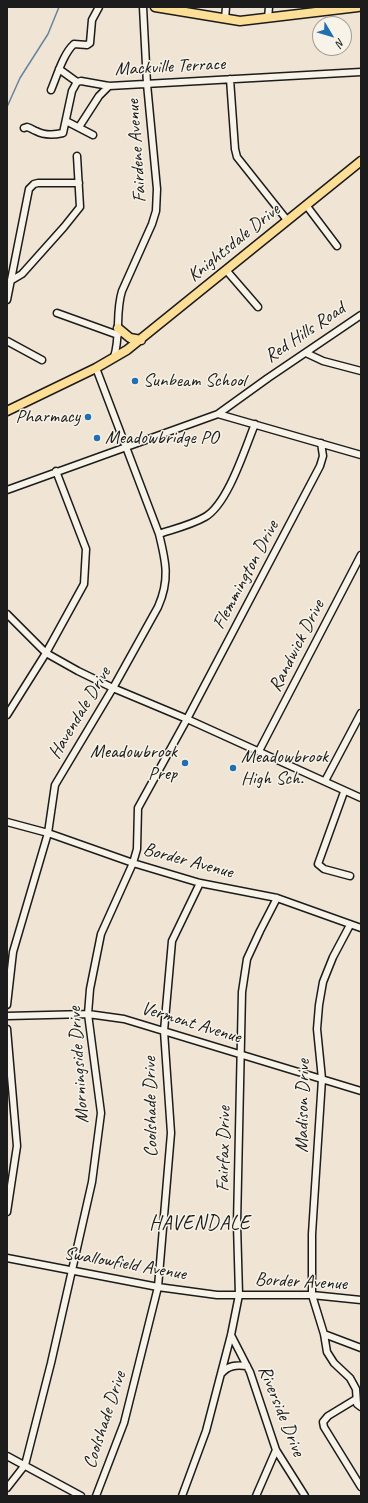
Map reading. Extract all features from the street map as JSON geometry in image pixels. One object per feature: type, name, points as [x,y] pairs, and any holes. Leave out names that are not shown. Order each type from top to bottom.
[{"type":"main road","points":[[155,7],[240,21],[268,18],[311,10],[358,7]]},
{"type":"main road","name":"Knightsdale Drive","points":[[114,357],[141,340],[361,161]]},
{"type":"main road","points":[[118,332],[130,338],[141,340]]},
{"type":"main road","points":[[7,411],[96,368],[114,357]]},
{"type":"street","points":[[51,90],[70,47],[74,44],[87,45],[90,43],[92,20],[99,7]]},
{"type":"street","name":"Fairdene Avenue","points":[[114,357],[118,346],[117,310],[122,291],[152,224],[156,211],[157,190],[147,84],[143,7]]},
{"type":"street","points":[[225,19],[226,7]]},
{"type":"street","points":[[268,18],[269,7]]},
{"type":"street","points":[[24,128],[27,127],[37,132],[54,135],[63,133],[72,91],[77,82],[59,69]]},
{"type":"street","name":"Mackville Terrace","points":[[77,82],[81,81],[109,86],[361,72]]},
{"type":"street","points":[[230,79],[235,149],[237,157],[288,220]]},
{"type":"street","points":[[79,127],[99,96],[109,86]]},
{"type":"street","points":[[66,121],[93,135]]},
{"type":"street","points":[[12,280],[22,274],[80,207],[77,156]]},
{"type":"street","points":[[7,300],[12,280],[27,193],[31,186],[38,183],[78,183]]},
{"type":"street","points":[[306,205],[337,246]]},
{"type":"street","points":[[226,270],[258,307]]},
{"type":"street","points":[[57,313],[118,332]]},
{"type":"street","name":"Red Hills Road","points":[[7,490],[56,471],[218,414],[361,315]]},
{"type":"street","points":[[7,341],[42,360]]},
{"type":"street","points":[[306,353],[323,361],[361,371]]},
{"type":"street","name":"Havendale Drive","points":[[7,1005],[13,952],[48,833],[55,786],[113,688],[158,607],[162,598],[165,580],[166,560],[159,534],[96,368]]},
{"type":"street","points":[[218,414],[361,454]]},
{"type":"street","points":[[159,534],[206,517],[214,510],[225,494],[255,424]]},
{"type":"street","name":"Flemmington Drive","points":[[187,719],[320,466],[323,456],[321,443]]},
{"type":"street","points":[[7,715],[46,654],[84,584],[86,549],[56,471]]},
{"type":"street","name":"Randwick Drive","points":[[259,752],[361,555]]},
{"type":"street","points":[[7,614],[46,654],[78,671],[113,688],[187,719],[325,781],[344,792],[361,798]]},
{"type":"street","points":[[325,781],[361,713]]},
{"type":"street","name":"Morningside Drive","points":[[7,1488],[25,1465],[92,1182],[101,1113],[88,1014],[90,989],[101,934],[133,863],[137,849],[138,808],[187,719]]},
{"type":"street","points":[[344,792],[318,864],[324,869],[350,876]]},
{"type":"street","name":"Border Avenue","points":[[7,822],[48,833],[133,863],[200,883],[277,898],[361,928]]},
{"type":"street","name":"Coolshade Drive","points":[[96,1496],[124,1423],[158,1287],[171,1133],[164,1031],[172,941],[200,883]]},
{"type":"street","name":"Fairfax Drive","points":[[182,1496],[206,1432],[231,1335],[239,1295],[237,1224],[242,992],[248,959],[277,898]]},
{"type":"street","name":"Madison Drive","points":[[350,925],[323,982],[319,1005],[317,1028],[322,1079],[312,1234],[312,1295],[324,1334],[327,1352],[334,1362],[350,1378],[356,1389],[357,1404],[361,1408]]},
{"type":"street","name":"Vermont Avenue","points":[[7,1016],[88,1014],[124,1019],[361,1091]]},
{"type":"street","points":[[7,1029],[16,1146],[7,1212]]},
{"type":"street","name":"Swallowfield Avenue","points":[[7,1258],[158,1287],[217,1295],[239,1295]]},
{"type":"street","name":"Border Avenue","points":[[239,1295],[312,1295],[361,1300]]},
{"type":"street","points":[[324,1334],[361,1348]]},
{"type":"street","name":"Riverside Drive","points":[[231,1335],[247,1366],[276,1450],[305,1496]]},
{"type":"street","points":[[220,1375],[226,1369],[234,1365],[247,1366]]},
{"type":"street","points":[[356,1399],[328,1416],[324,1422],[324,1427],[361,1487]]},
{"type":"street","points":[[256,1496],[276,1450]]},
{"type":"street","points":[[7,1456],[81,1496]]},
{"type":"waterway","points":[[7,107],[20,78],[48,34],[59,7]]},
{"type":"place","name":"Sunbeam School","points":[[135,381]]},
{"type":"place","name":"Pharmacy","points":[[88,417]]},
{"type":"place","name":"Meadowbridge PO","points":[[97,438]]},
{"type":"place","name":"Meadowbrook Prep","points":[[185,763]]},
{"type":"place","name":"Meadowbrook High Sch.","points":[[233,768]]},
{"type":"district","name":"HAVENDALE","points":[[200,1224]]}]
